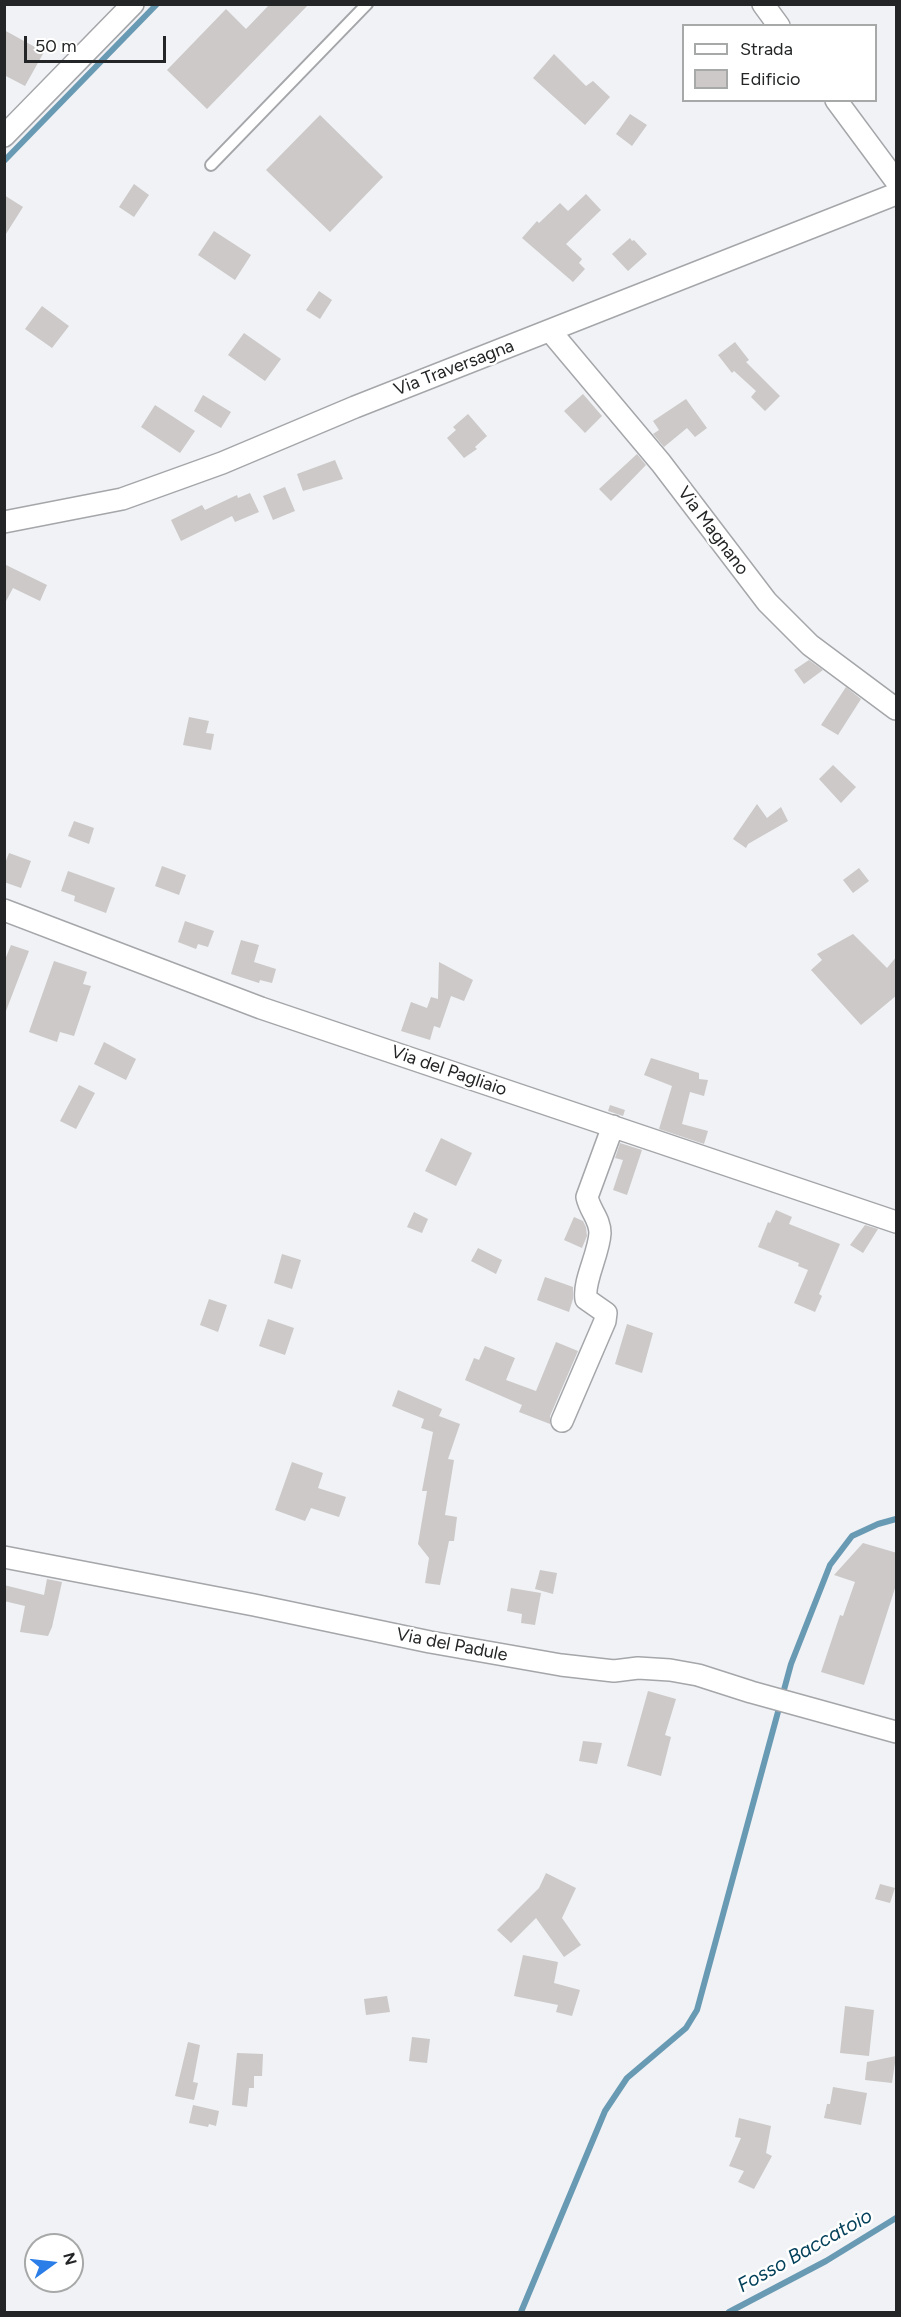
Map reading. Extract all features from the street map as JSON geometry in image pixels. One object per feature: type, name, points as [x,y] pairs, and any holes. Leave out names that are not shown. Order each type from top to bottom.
[{"type":"street","points":[[4,136],[133,4]]},
{"type":"street","points":[[763,4],[778,24]]},
{"type":"street","points":[[838,102],[897,181]]},
{"type":"street","name":"Via Traversagna","points":[[4,522],[122,499],[222,463],[365,403],[501,349],[551,332],[897,194]]},
{"type":"street","name":"Via Magnano","points":[[551,332],[661,463],[767,602],[810,645],[897,709]]},
{"type":"street","name":"Via del Pagliaio","points":[[4,910],[261,1008],[897,1222]]},
{"type":"street","points":[[562,1421],[605,1321],[606,1313],[586,1299],[585,1291],[598,1250],[600,1231],[597,1218],[589,1207],[587,1197],[613,1126]]},
{"type":"street","name":"Via del Padule","points":[[4,1557],[254,1605],[430,1642],[561,1665],[614,1671],[638,1668],[670,1670],[698,1675],[897,1732]]},
{"type":"lane","points":[[211,165],[367,4]]},
{"type":"building","points":[[270,4],[309,4],[207,109],[167,70],[226,9],[246,29]]},
{"type":"building","points":[[4,30],[44,52],[25,86],[4,75]]},
{"type":"building","points":[[554,54],[586,86],[593,81],[610,97],[585,125],[533,78]]},
{"type":"building","points":[[630,114],[647,125],[632,146],[616,134]]},
{"type":"building","points":[[320,115],[383,177],[330,232],[266,170]]},
{"type":"building","points":[[134,184],[149,195],[134,217],[119,207]]},
{"type":"building","points":[[586,194],[601,210],[566,244],[582,259],[579,263],[585,269],[573,282],[522,238],[537,221],[539,223],[560,203],[568,211]]},
{"type":"building","points":[[4,195],[23,207],[4,237]]},
{"type":"building","points":[[214,231],[251,255],[235,280],[198,255]]},
{"type":"building","points":[[630,238],[647,254],[628,271],[612,254]]},
{"type":"building","points":[[319,291],[332,300],[320,319],[306,310]]},
{"type":"building","points":[[42,306],[69,326],[52,348],[25,329]]},
{"type":"building","points":[[244,333],[281,359],[265,381],[228,355]]},
{"type":"building","points":[[735,342],[749,360],[746,362],[780,396],[765,411],[751,397],[756,391],[734,371],[732,373],[718,355]]},
{"type":"building","points":[[583,394],[602,416],[585,433],[564,411]]},
{"type":"building","points":[[203,395],[231,412],[221,428],[194,411]]},
{"type":"building","points":[[686,399],[707,428],[695,437],[687,428],[664,447],[653,434],[659,430],[653,421]]},
{"type":"building","points":[[155,405],[195,431],[180,453],[141,427]]},
{"type":"building","points":[[468,414],[487,436],[475,447],[477,449],[464,458],[447,438],[456,430],[453,427]]},
{"type":"building","points":[[637,454],[646,465],[611,501],[599,489]]},
{"type":"building","points":[[335,460],[343,479],[303,491],[297,474]]},
{"type":"building","points":[[285,487],[295,511],[273,520],[263,496]]},
{"type":"building","points":[[250,493],[259,512],[235,522],[232,516],[181,541],[171,520],[202,505],[205,510],[237,495],[238,498]]},
{"type":"building","points":[[4,564],[47,585],[40,601],[13,588],[4,605]]},
{"type":"building","points":[[809,660],[823,670],[804,684],[794,670]]},
{"type":"building","points":[[846,687],[861,699],[838,735],[821,725]]},
{"type":"building","points":[[189,717],[209,721],[206,733],[214,734],[211,750],[183,745]]},
{"type":"building","points":[[833,765],[856,787],[841,803],[819,779]]},
{"type":"building","points":[[757,804],[767,818],[781,807],[788,821],[748,844],[746,848],[733,839]]},
{"type":"building","points":[[74,821],[94,828],[89,844],[68,836]]},
{"type":"building","points":[[9,853],[31,861],[21,888],[4,882],[4,866]]},
{"type":"building","points":[[162,866],[186,875],[179,895],[155,886]]},
{"type":"building","points":[[859,868],[869,881],[853,893],[843,880]]},
{"type":"building","points":[[68,871],[115,888],[106,913],[74,901],[75,896],[61,891]]},
{"type":"building","points":[[185,921],[214,931],[208,947],[198,944],[196,949],[178,942]]},
{"type":"building","points":[[853,934],[887,968],[897,956],[897,995],[861,1025],[811,970],[822,960],[817,954]]},
{"type":"building","points":[[241,940],[259,945],[254,962],[276,969],[272,983],[260,980],[259,983],[231,974]]},
{"type":"building","points":[[11,945],[29,951],[6,1011],[4,962]]},
{"type":"building","points":[[54,961],[87,972],[83,984],[91,986],[74,1036],[60,1032],[57,1042],[29,1032]]},
{"type":"building","points":[[439,962],[473,980],[464,1001],[451,996],[440,1028],[434,1026],[430,1040],[401,1031],[411,1002],[427,1008],[431,997],[438,999]]},
{"type":"building","points":[[104,1042],[136,1059],[126,1080],[94,1064]]},
{"type":"building","points":[[651,1058],[699,1073],[699,1079],[708,1080],[704,1096],[690,1092],[682,1124],[708,1131],[704,1144],[659,1129],[672,1086],[644,1075]]},
{"type":"building","points":[[79,1085],[95,1093],[76,1129],[60,1121]]},
{"type":"building","points":[[610,1105],[625,1110],[623,1116],[608,1111]]},
{"type":"building","points":[[441,1138],[472,1153],[456,1186],[425,1171]]},
{"type":"building","points":[[620,1143],[642,1150],[627,1195],[613,1190],[623,1160],[615,1158]]},
{"type":"building","points":[[776,1210],[792,1217],[789,1224],[840,1244],[819,1294],[822,1296],[815,1312],[794,1303],[808,1270],[798,1266],[799,1263],[758,1247],[768,1222],[770,1223]]},
{"type":"building","points":[[414,1212],[428,1219],[422,1233],[407,1227]]},
{"type":"building","points":[[574,1217],[583,1221],[586,1227],[587,1236],[582,1248],[564,1240]]},
{"type":"building","points":[[865,1225],[878,1229],[863,1253],[850,1245]]},
{"type":"building","points":[[478,1248],[502,1260],[496,1274],[471,1261]]},
{"type":"building","points":[[282,1254],[301,1260],[292,1289],[274,1283]]},
{"type":"building","points":[[545,1277],[573,1287],[573,1299],[569,1312],[537,1300]]},
{"type":"building","points":[[209,1299],[227,1305],[218,1332],[200,1325]]},
{"type":"building","points":[[268,1319],[294,1328],[285,1355],[259,1346]]},
{"type":"building","points":[[627,1324],[653,1333],[642,1373],[615,1364]]},
{"type":"building","points":[[556,1342],[578,1351],[550,1416],[550,1424],[519,1412],[522,1405],[465,1380],[474,1358],[479,1360],[485,1346],[515,1358],[506,1380],[536,1391]]},
{"type":"building","points":[[398,1390],[442,1409],[439,1416],[460,1424],[448,1459],[454,1460],[445,1515],[457,1517],[454,1541],[449,1541],[440,1585],[425,1583],[429,1558],[418,1544],[427,1491],[422,1491],[433,1432],[421,1428],[424,1419],[392,1406]]},
{"type":"building","points":[[292,1462],[323,1473],[318,1488],[346,1497],[339,1517],[311,1508],[305,1521],[275,1510]]},
{"type":"building","points":[[863,1543],[897,1553],[897,1582],[864,1685],[821,1672],[840,1615],[843,1616],[855,1582],[834,1575]]},
{"type":"building","points":[[540,1570],[557,1573],[553,1594],[535,1589]]},
{"type":"building","points":[[47,1579],[62,1582],[48,1636],[20,1632],[25,1606],[4,1601],[4,1585],[44,1595]]},
{"type":"building","points":[[511,1588],[541,1593],[535,1625],[521,1623],[522,1614],[507,1611]]},
{"type":"building","points":[[648,1691],[676,1699],[665,1735],[671,1737],[661,1776],[627,1766]]},
{"type":"building","points":[[583,1741],[602,1743],[597,1764],[579,1761]]},
{"type":"building","points":[[546,1873],[576,1888],[562,1918],[581,1945],[564,1957],[536,1918],[511,1943],[497,1930],[539,1888]]},
{"type":"building","points":[[880,1884],[895,1888],[890,1903],[875,1899]]},
{"type":"building","points":[[523,1955],[558,1962],[554,1983],[580,1990],[572,2016],[556,2012],[558,2005],[514,1996]]},
{"type":"building","points":[[387,1996],[390,2012],[366,2015],[364,1999]]},
{"type":"building","points":[[845,2006],[874,2010],[869,2056],[840,2053]]},
{"type":"building","points":[[412,2037],[430,2039],[427,2063],[409,2061]]},
{"type":"building","points":[[188,2042],[200,2045],[193,2082],[198,2083],[194,2100],[175,2096]]},
{"type":"building","points":[[237,2053],[263,2054],[262,2076],[254,2076],[254,2088],[249,2088],[247,2107],[232,2105]]},
{"type":"building","points":[[896,2056],[892,2083],[865,2080],[867,2062]]},
{"type":"building","points":[[833,2087],[867,2093],[861,2125],[824,2118],[827,2104],[830,2104]]},
{"type":"building","points":[[193,2105],[219,2111],[216,2126],[209,2124],[208,2127],[189,2123]]},
{"type":"building","points":[[739,2118],[771,2126],[766,2153],[772,2156],[754,2189],[738,2182],[744,2171],[729,2166],[741,2138],[735,2137]]},
{"type":"waterway","points":[[4,161],[157,4]]},
{"type":"waterway","points":[[521,2312],[605,2111],[627,2078],[686,2028],[697,2010],[791,1664],[830,1565],[852,1536],[878,1524],[896,1519]]},
{"type":"waterway","name":"Fosso Baccatoio","points":[[729,2312],[826,2261],[896,2218]]}]
